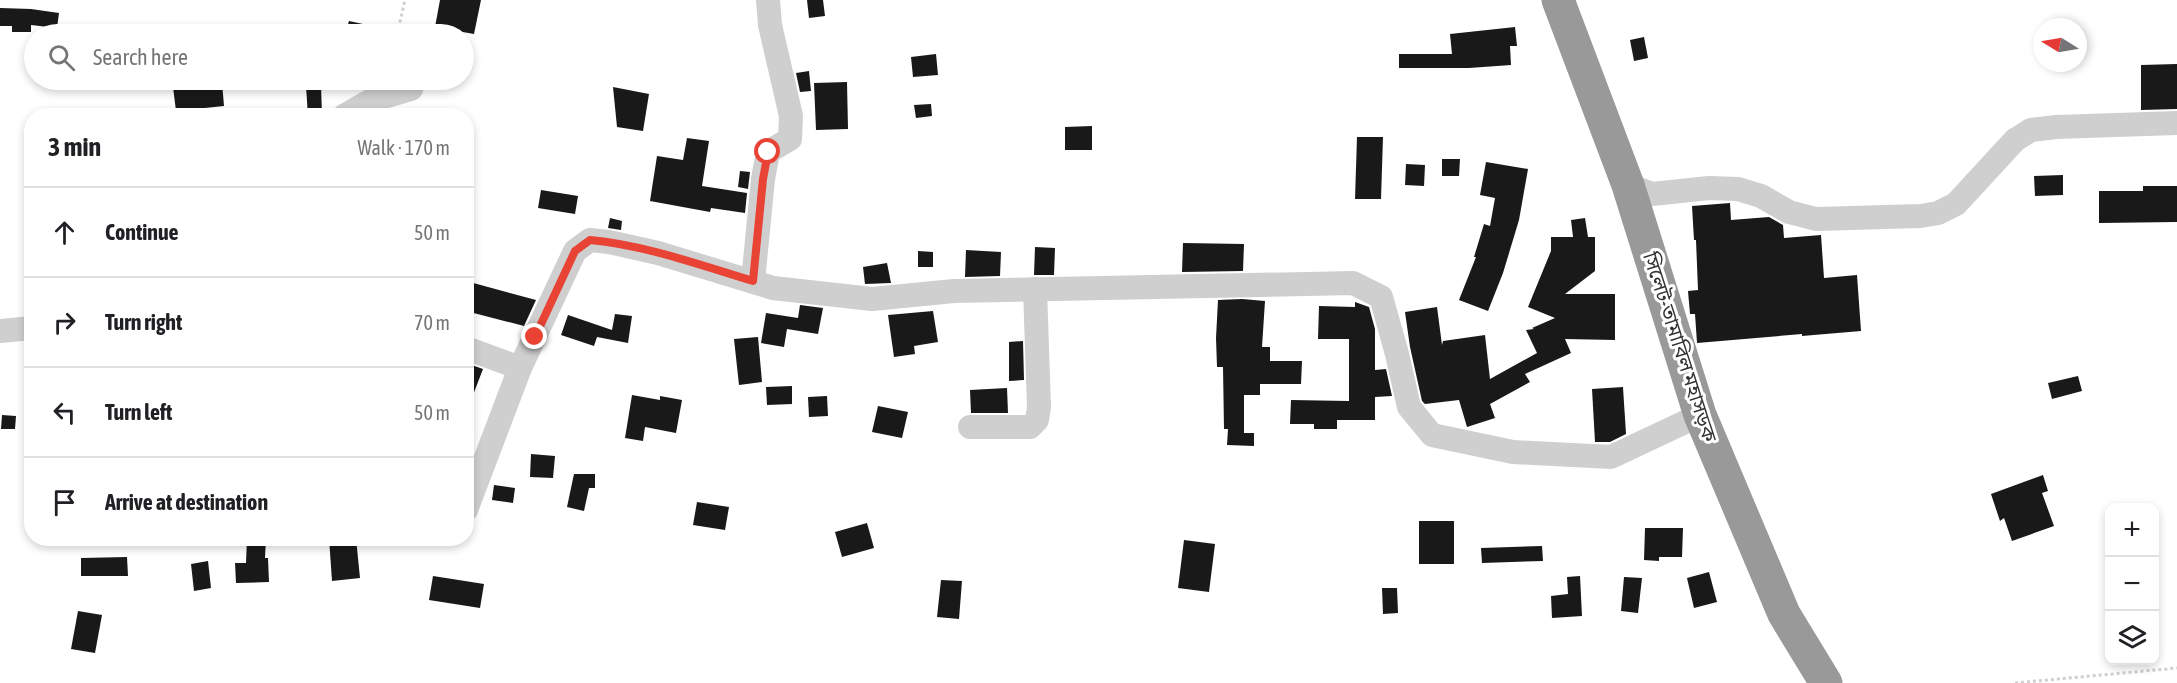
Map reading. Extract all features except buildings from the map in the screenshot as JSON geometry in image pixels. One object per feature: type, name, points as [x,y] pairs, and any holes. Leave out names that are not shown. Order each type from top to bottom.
[{"type":"highway","name":"সিলেট-তামাবিল মহাসড়ক","points":[[1558,0],[1628,185],[1700,415],[1784,614],[1826,683]]},
{"type":"street","points":[[753,281],[763,179],[768,152],[790,139],[791,116],[770,25],[768,0]]},
{"type":"street","points":[[358,108],[370,101],[408,90]]},
{"type":"street","points":[[1628,185],[1652,194],[1709,188],[1738,189],[1761,196],[1789,212],[1816,219],[1921,216],[1938,213],[1956,204],[2015,140],[2031,130],[2177,123]]},
{"type":"street","points":[[474,489],[520,368],[575,251],[590,240],[658,253],[773,288],[872,299],[954,291],[1353,283],[1380,297],[1397,354],[1409,407],[1432,435],[1513,452],[1611,457],[1700,415]]},
{"type":"street","points":[[970,427],[1030,427],[1037,420],[1039,407],[1035,289]]},
{"type":"street","points":[[0,331],[24,329]]},
{"type":"street","points":[[474,351],[520,368]]},
{"type":"path","points":[[399,24],[405,0]]},
{"type":"path","points":[[2015,683],[2177,668]]},
{"type":"route","points":[[535,337],[575,251],[590,240],[658,253],[753,281],[763,179],[768,152]]}]
